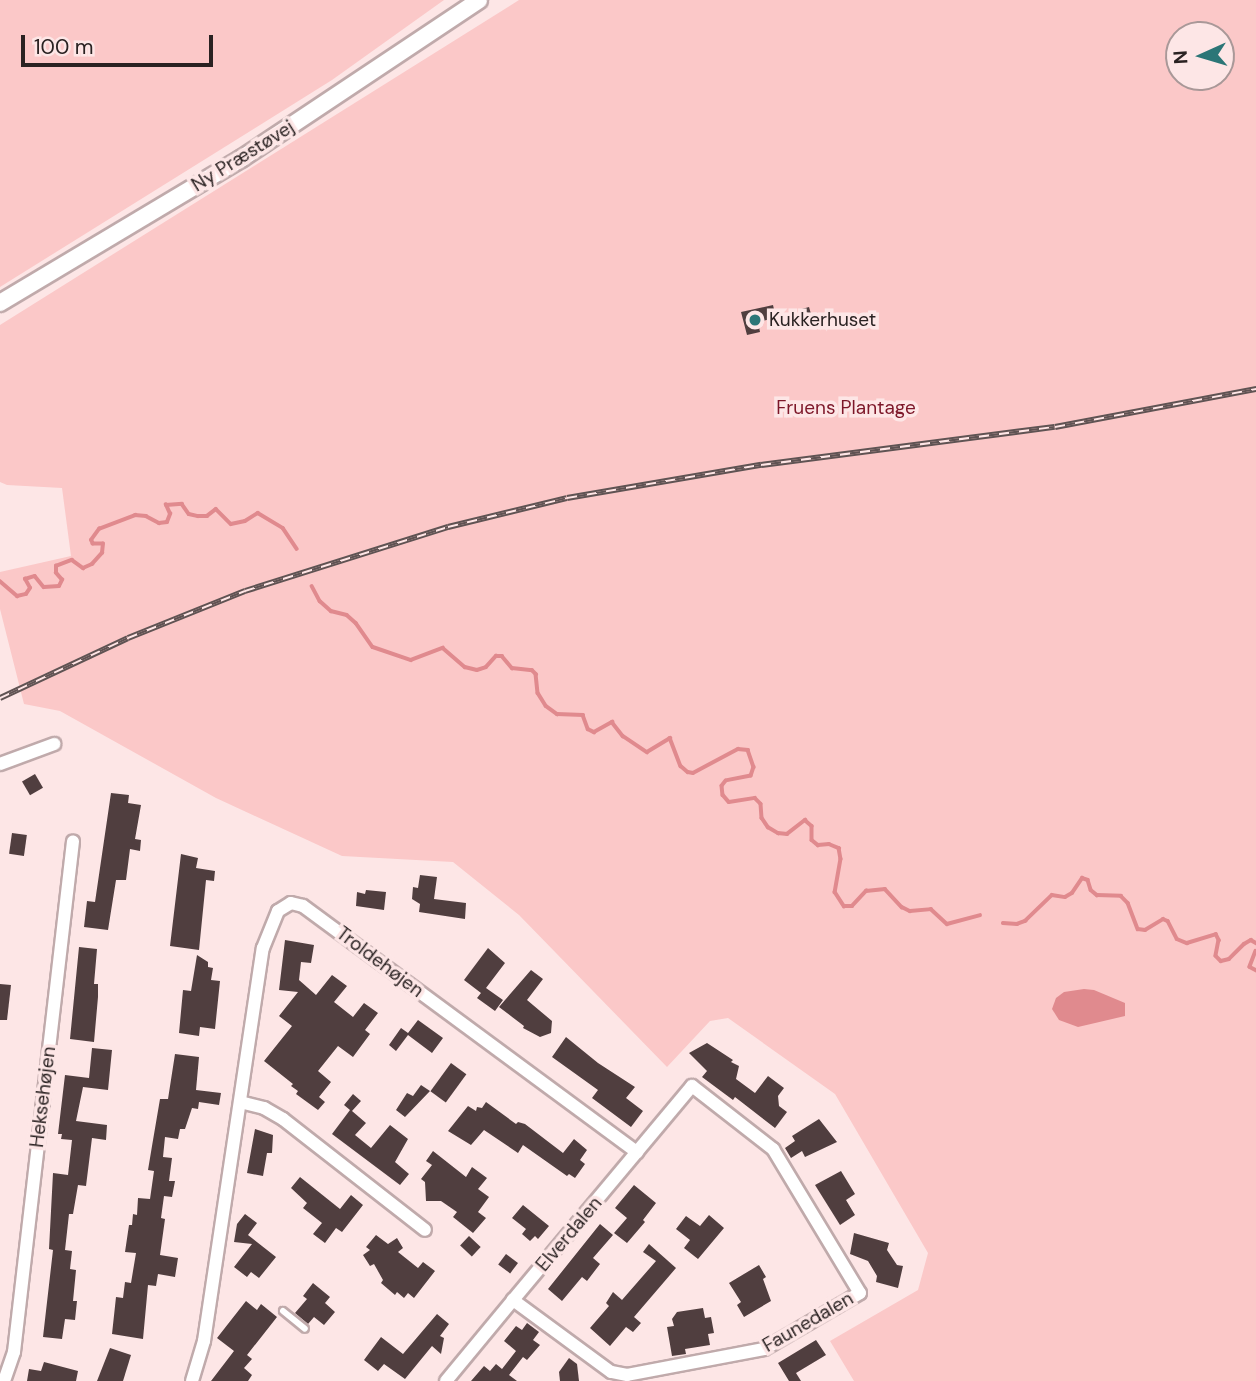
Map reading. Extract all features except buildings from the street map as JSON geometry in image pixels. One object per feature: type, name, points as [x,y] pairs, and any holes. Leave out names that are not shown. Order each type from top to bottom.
[{"type":"street","name":"Ny Præstøvej","points":[[0,303],[241,159],[479,0]]},
{"type":"street","points":[[0,764],[54,744]]},
{"type":"street","name":"Heksehøjen","points":[[4,1381],[14,1352],[73,841]]},
{"type":"street","name":"Troldehøjen","points":[[192,1381],[204,1341],[263,948],[278,911],[291,903],[303,906],[637,1152]]},
{"type":"street","name":"Elverdalen","points":[[446,1381],[692,1086]]},
{"type":"street","name":"Faunedalen","points":[[513,1300],[611,1372],[627,1375],[764,1349],[860,1293],[773,1149],[692,1086]]},
{"type":"street","points":[[240,1102],[264,1108],[283,1119],[425,1230]]},
{"type":"street","points":[[0,1346],[14,1352]]},
{"type":"lane","points":[[283,1311],[305,1329]]},
{"type":"green space","points":[[0,0],[444,0],[332,80],[0,287]]},
{"type":"green space","name":"Fruens Plantage","points":[[519,0],[1256,0],[1256,1381],[854,1381],[830,1341],[918,1290],[928,1253],[835,1094],[728,1018],[710,1021],[667,1067],[519,915],[453,862],[342,856],[216,798],[60,711],[24,704],[0,609],[0,572],[71,556],[62,488],[7,485],[0,482],[0,325]]},
{"type":"shaded area","points":[[1094,990],[1125,1003],[1125,1016],[1078,1027],[1059,1020],[1052,1009],[1056,998],[1064,992]]},
{"type":"waterway","points":[[0,581],[17,596],[26,594],[30,588],[25,579],[35,576],[44,587],[59,586],[62,580],[56,573],[56,566],[72,560],[83,568],[92,564],[102,553],[103,544],[93,544],[91,540],[99,529],[135,515],[146,516],[159,523],[167,522],[170,514],[166,505],[182,504],[189,514],[198,516],[207,516],[216,509],[231,524],[245,521],[258,513],[283,528],[297,549]]},
{"type":"waterway","points":[[312,586],[320,601],[331,611],[347,615],[373,647],[411,660],[443,648],[465,667],[477,670],[486,667],[496,656],[502,656],[512,668],[532,670],[536,674],[538,693],[546,706],[557,714],[583,715],[588,729],[594,732],[612,722],[623,736],[647,752],[670,738],[681,766],[688,772],[693,773],[738,749],[748,750],[754,767],[751,776],[726,781],[722,786],[723,795],[729,802],[755,798],[761,804],[762,818],[768,827],[778,833],[787,834],[805,820],[812,826],[812,840],[818,845],[829,844],[839,848],[841,859],[835,892],[844,906],[852,906],[866,891],[885,889],[902,907],[910,911],[931,909],[947,924],[980,915]]},
{"type":"waterway","points":[[1003,923],[1017,924],[1025,921],[1052,895],[1065,897],[1072,893],[1082,878],[1088,880],[1091,890],[1097,895],[1121,896],[1128,903],[1138,929],[1145,930],[1163,919],[1168,921],[1177,939],[1187,943],[1216,934],[1219,940],[1216,956],[1221,961],[1229,959],[1251,940],[1256,943]]},
{"type":"waterway","points":[[1256,951],[1250,967],[1256,970]]},
{"type":"railway","points":[[0,698],[128,638],[245,591],[448,527],[567,498],[761,465],[1055,427],[1256,389]]},
{"type":"place","name":"Kukkerhuset","points":[[755,320]]}]
